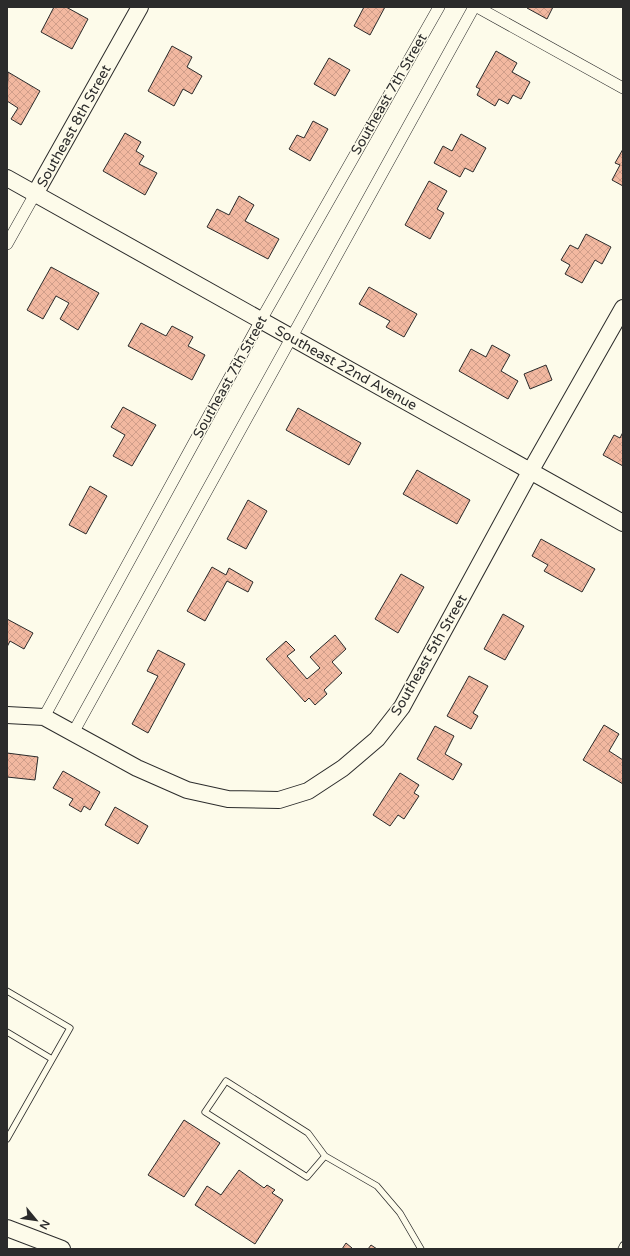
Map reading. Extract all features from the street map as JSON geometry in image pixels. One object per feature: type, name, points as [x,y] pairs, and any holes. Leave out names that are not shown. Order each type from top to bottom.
[{"type":"street","name":"Southeast 8th Street","points":[[7,244],[140,7]]},
{"type":"street","name":"Southeast 7th Street","points":[[44,717],[260,320],[439,7]]},
{"type":"street","points":[[73,733],[474,7]]},
{"type":"street","points":[[477,7],[623,88]]},
{"type":"street","name":"Southeast 22nd Avenue","points":[[7,178],[531,470],[623,523]]},
{"type":"street","name":"Southeast 5th Street","points":[[44,717],[137,768],[187,790],[228,799],[279,800],[308,791],[343,768],[376,739],[402,707],[531,470],[623,308]]},
{"type":"street","points":[[7,715],[44,717]]},
{"type":"street","points":[[7,1228],[62,1249]]},
{"type":"lane","points":[[7,991],[70,1028],[7,1139]]},
{"type":"lane","points":[[7,1032],[52,1059]]},
{"type":"lane","points":[[325,1156],[307,1177],[205,1112],[226,1081],[308,1134],[325,1156],[377,1186],[400,1212],[421,1249]]},
{"type":"lane","points":[[620,1249],[623,1245]]},
{"type":"building","points":[[54,7],[66,7],[88,19],[72,49],[41,32]]},
{"type":"building","points":[[364,7],[385,7],[370,35],[354,26]]},
{"type":"building","points":[[553,7],[547,19],[527,8]]},
{"type":"building","points":[[172,46],[192,57],[187,67],[202,76],[192,94],[183,89],[174,106],[148,91]]},
{"type":"building","points":[[496,51],[517,63],[512,72],[530,82],[521,99],[513,95],[508,104],[499,99],[495,106],[477,95],[480,89],[476,87]]},
{"type":"building","points":[[329,58],[350,70],[335,96],[314,84]]},
{"type":"building","points":[[8,72],[40,91],[21,125],[11,119],[18,108],[7,101]]},
{"type":"building","points":[[313,121],[328,129],[310,161],[289,149],[297,135],[304,138]]},
{"type":"building","points":[[125,133],[141,142],[136,151],[144,156],[139,164],[157,173],[145,195],[103,171]]},
{"type":"building","points":[[461,134],[486,148],[473,172],[465,168],[460,177],[434,163],[443,146],[452,151]]},
{"type":"building","points":[[623,149],[623,186],[612,180],[620,165],[615,163]]},
{"type":"building","points":[[429,181],[447,191],[437,209],[444,213],[430,239],[405,225]]},
{"type":"building","points":[[239,196],[254,205],[245,221],[279,239],[268,259],[207,227],[217,209],[229,215]]},
{"type":"building","points":[[586,234],[611,247],[602,264],[595,260],[582,283],[565,274],[570,265],[561,260],[570,245],[578,249]]},
{"type":"building","points":[[51,267],[99,293],[78,330],[60,319],[69,303],[56,296],[43,319],[27,310]]},
{"type":"building","points":[[369,287],[417,314],[404,337],[386,327],[390,321],[359,304]]},
{"type":"building","points":[[141,323],[166,336],[172,326],[193,337],[188,346],[205,355],[192,380],[128,346]]},
{"type":"building","points":[[492,345],[510,355],[501,371],[518,381],[508,399],[459,371],[471,349],[486,357]]},
{"type":"building","points":[[546,365],[552,380],[530,389],[524,374]]},
{"type":"building","points":[[123,407],[156,425],[132,466],[113,456],[125,435],[111,427]]},
{"type":"building","points":[[298,408],[361,443],[349,465],[286,430]]},
{"type":"building","points":[[623,432],[623,466],[603,455],[614,435],[620,438]]},
{"type":"building","points":[[417,470],[470,500],[457,524],[403,494]]},
{"type":"building","points":[[90,486],[107,496],[86,534],[69,525]]},
{"type":"building","points":[[248,500],[267,511],[246,549],[227,539]]},
{"type":"building","points":[[541,539],[595,569],[582,592],[544,571],[548,565],[532,556]]},
{"type":"building","points":[[212,567],[226,575],[229,568],[253,582],[248,592],[227,581],[205,621],[187,611]]},
{"type":"building","points":[[401,574],[424,587],[398,633],[375,619]]},
{"type":"building","points":[[503,614],[524,626],[505,660],[484,649]]},
{"type":"building","points":[[7,619],[33,633],[24,649],[10,641],[7,647]]},
{"type":"building","points":[[335,635],[346,649],[332,662],[342,673],[324,690],[327,694],[315,705],[309,698],[305,702],[266,659],[286,641],[295,650],[287,656],[307,679],[320,668],[310,657]]},
{"type":"building","points":[[158,650],[185,664],[148,733],[132,724],[158,676],[147,671]]},
{"type":"building","points":[[469,676],[488,686],[473,713],[478,716],[471,729],[447,716]]},
{"type":"building","points":[[604,725],[619,734],[609,751],[623,760],[623,784],[583,760]]},
{"type":"building","points":[[435,726],[454,736],[445,754],[462,764],[453,780],[417,759]]},
{"type":"building","points":[[7,753],[38,757],[35,780],[7,777]]},
{"type":"building","points":[[63,771],[100,792],[90,810],[84,806],[81,812],[69,805],[73,799],[53,788]]},
{"type":"building","points":[[400,773],[419,785],[414,793],[419,796],[404,819],[398,815],[390,826],[373,815]]},
{"type":"building","points":[[115,807],[148,826],[138,844],[105,825]]},
{"type":"building","points":[[184,1120],[220,1143],[184,1197],[148,1175]]},
{"type":"building","points":[[239,1170],[264,1188],[267,1185],[275,1190],[272,1193],[283,1200],[255,1244],[195,1205],[207,1186],[221,1195]]},
{"type":"building","points":[[346,1243],[352,1248],[352,1249],[342,1249]]},
{"type":"building","points":[[371,1245],[377,1249],[368,1249]]}]
